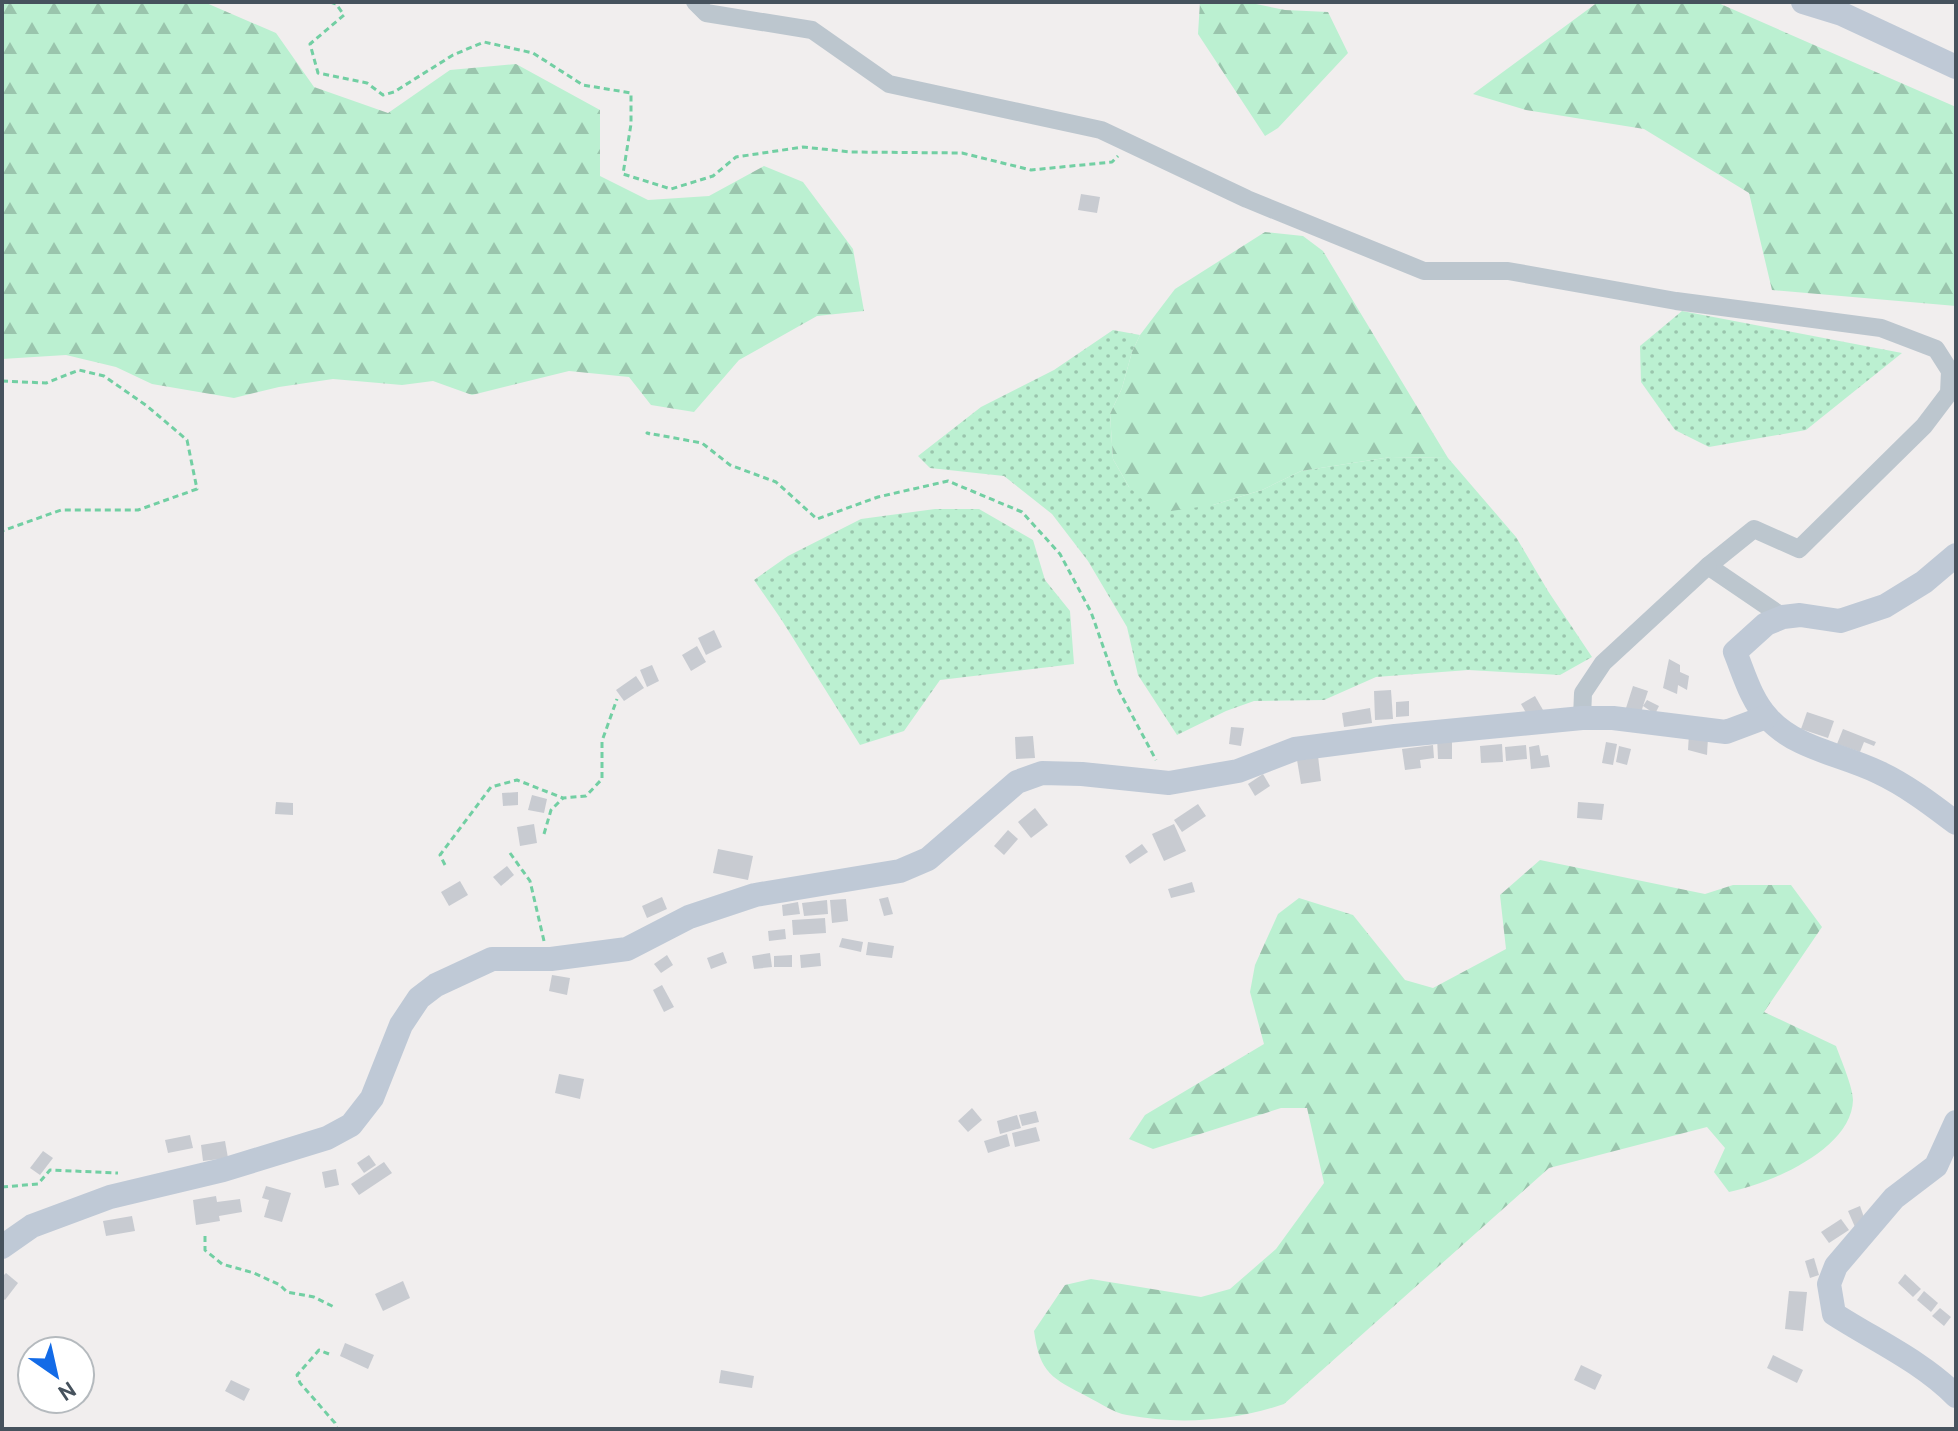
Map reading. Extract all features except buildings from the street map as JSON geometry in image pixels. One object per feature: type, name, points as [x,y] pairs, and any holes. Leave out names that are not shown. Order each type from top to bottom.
[{"type":"main road","points":[[1803,2],[1842,14],[1956,67]]},
{"type":"main road","points":[[1956,555],[1924,582],[1885,606],[1840,621],[1800,615],[1783,617],[1766,624],[1735,652],[1752,694],[1766,717],[1791,739],[1879,772],[1923,798],[1956,823]]},
{"type":"main road","points":[[2,1247],[32,1226],[110,1197],[223,1170],[327,1138],[351,1125],[372,1098],[401,1025],[419,998],[436,985],[492,959],[551,959],[627,949],[689,917],[755,895],[900,871],[928,859],[1017,782],[1042,773],[1169,783],[1238,771],[1295,749],[1395,736],[1582,718],[1613,718],[1726,732],[1766,717]]},
{"type":"main road","points":[[1956,1122],[1936,1166],[1894,1198],[1869,1224],[1836,1266],[1829,1284],[1834,1314],[1938,1378],[1956,1396]]},
{"type":"street","points":[[695,2],[706,13],[812,30],[889,84],[1101,130],[1247,199],[1424,271],[1508,271],[1676,301],[1881,328],[1936,349],[1950,371],[1949,393],[1924,426],[1799,549],[1754,529],[1708,566],[1603,663],[1583,693],[1582,718]]},
{"type":"street","points":[[1708,566],[1783,617]]},
{"type":"path","points":[[330,2],[336,4],[344,15],[310,44],[318,73],[367,83],[383,95],[394,92],[453,55],[484,42],[533,53],[583,85],[631,93],[631,124],[623,174],[671,189],[713,176],[736,157],[803,147],[851,152],[962,153],[1031,170],[1112,162],[1130,143]]},
{"type":"path","points":[[2,381],[46,383],[79,370],[104,376],[147,406],[187,440],[197,489],[138,510],[61,510],[2,531]]},
{"type":"path","points":[[650,434],[647,433],[702,443],[730,465],[776,482],[817,519],[878,497],[948,481],[1022,512],[1060,554],[1091,612],[1118,689],[1169,783]]},
{"type":"path","points":[[445,865],[440,855],[491,787],[517,780],[563,798],[586,796],[602,779],[602,741],[617,699]]},
{"type":"path","points":[[544,834],[551,810],[563,798]]},
{"type":"path","points":[[510,853],[530,881],[541,934],[551,959]]},
{"type":"path","points":[[205,1236],[205,1250],[222,1264],[254,1273],[280,1285],[287,1292],[314,1297],[336,1308]]},
{"type":"path","points":[[329,1354],[319,1350],[297,1375],[337,1429]]},
{"type":"green space","points":[[2,2],[204,2],[276,33],[314,87],[388,113],[450,70],[516,64],[600,110],[600,176],[648,200],[709,196],[764,166],[803,182],[853,249],[864,311],[817,316],[739,360],[694,412],[651,405],[629,377],[569,371],[472,395],[433,381],[402,385],[333,379],[234,398],[152,384],[116,367],[66,355],[2,359]]},
{"type":"green space","points":[[1200,2],[1246,2],[1285,10],[1328,12],[1348,53],[1278,128],[1265,136],[1198,34]]},
{"type":"green space","points":[[1598,2],[1716,2],[1956,107],[1956,306],[1772,290],[1749,193],[1644,129],[1526,110],[1473,94]]},
{"type":"green space","points":[[1265,232],[1303,236],[1323,251],[1448,458],[1391,457],[1301,471],[1262,490],[1213,505],[1157,513],[1129,487],[1113,459],[1110,414],[1122,388],[1132,352],[1140,335],[1175,289]]},
{"type":"green space","points":[[1682,311],[1902,353],[1806,430],[1709,447],[1675,430],[1641,382],[1640,346]]},
{"type":"green space","points":[[1113,330],[1140,335],[1110,414],[1113,459],[1129,487],[1213,505],[1262,490],[1301,471],[1391,457],[1448,458],[1516,537],[1592,657],[1560,675],[1468,670],[1376,677],[1324,700],[1254,701],[1177,735],[1138,675],[1127,627],[1088,561],[1052,514],[1004,476],[930,468],[918,456],[981,407],[1054,370]]},
{"type":"green space","points":[[935,509],[979,509],[1033,540],[1045,580],[1070,611],[1074,664],[940,680],[904,731],[860,745],[754,580],[788,556],[861,519]]},
{"type":"green space","points":[[1540,860],[1705,894],[1733,885],[1791,885],[1822,927],[1764,1012],[1836,1046],[1853,1100],[1849,1118],[1839,1134],[1824,1149],[1786,1172],[1729,1192],[1714,1172],[1725,1148],[1707,1127],[1549,1168],[1284,1404],[1265,1410],[1206,1420],[1166,1420],[1127,1415],[1112,1410],[1050,1373],[1040,1357],[1034,1331],[1065,1285],[1091,1279],[1201,1297],[1230,1289],[1276,1249],[1324,1183],[1307,1108],[1281,1108],[1153,1149],[1129,1139],[1145,1115],[1264,1044],[1250,992],[1255,965],[1278,914],[1299,898],[1353,915],[1405,980],[1433,988],[1506,949],[1500,895]]}]
